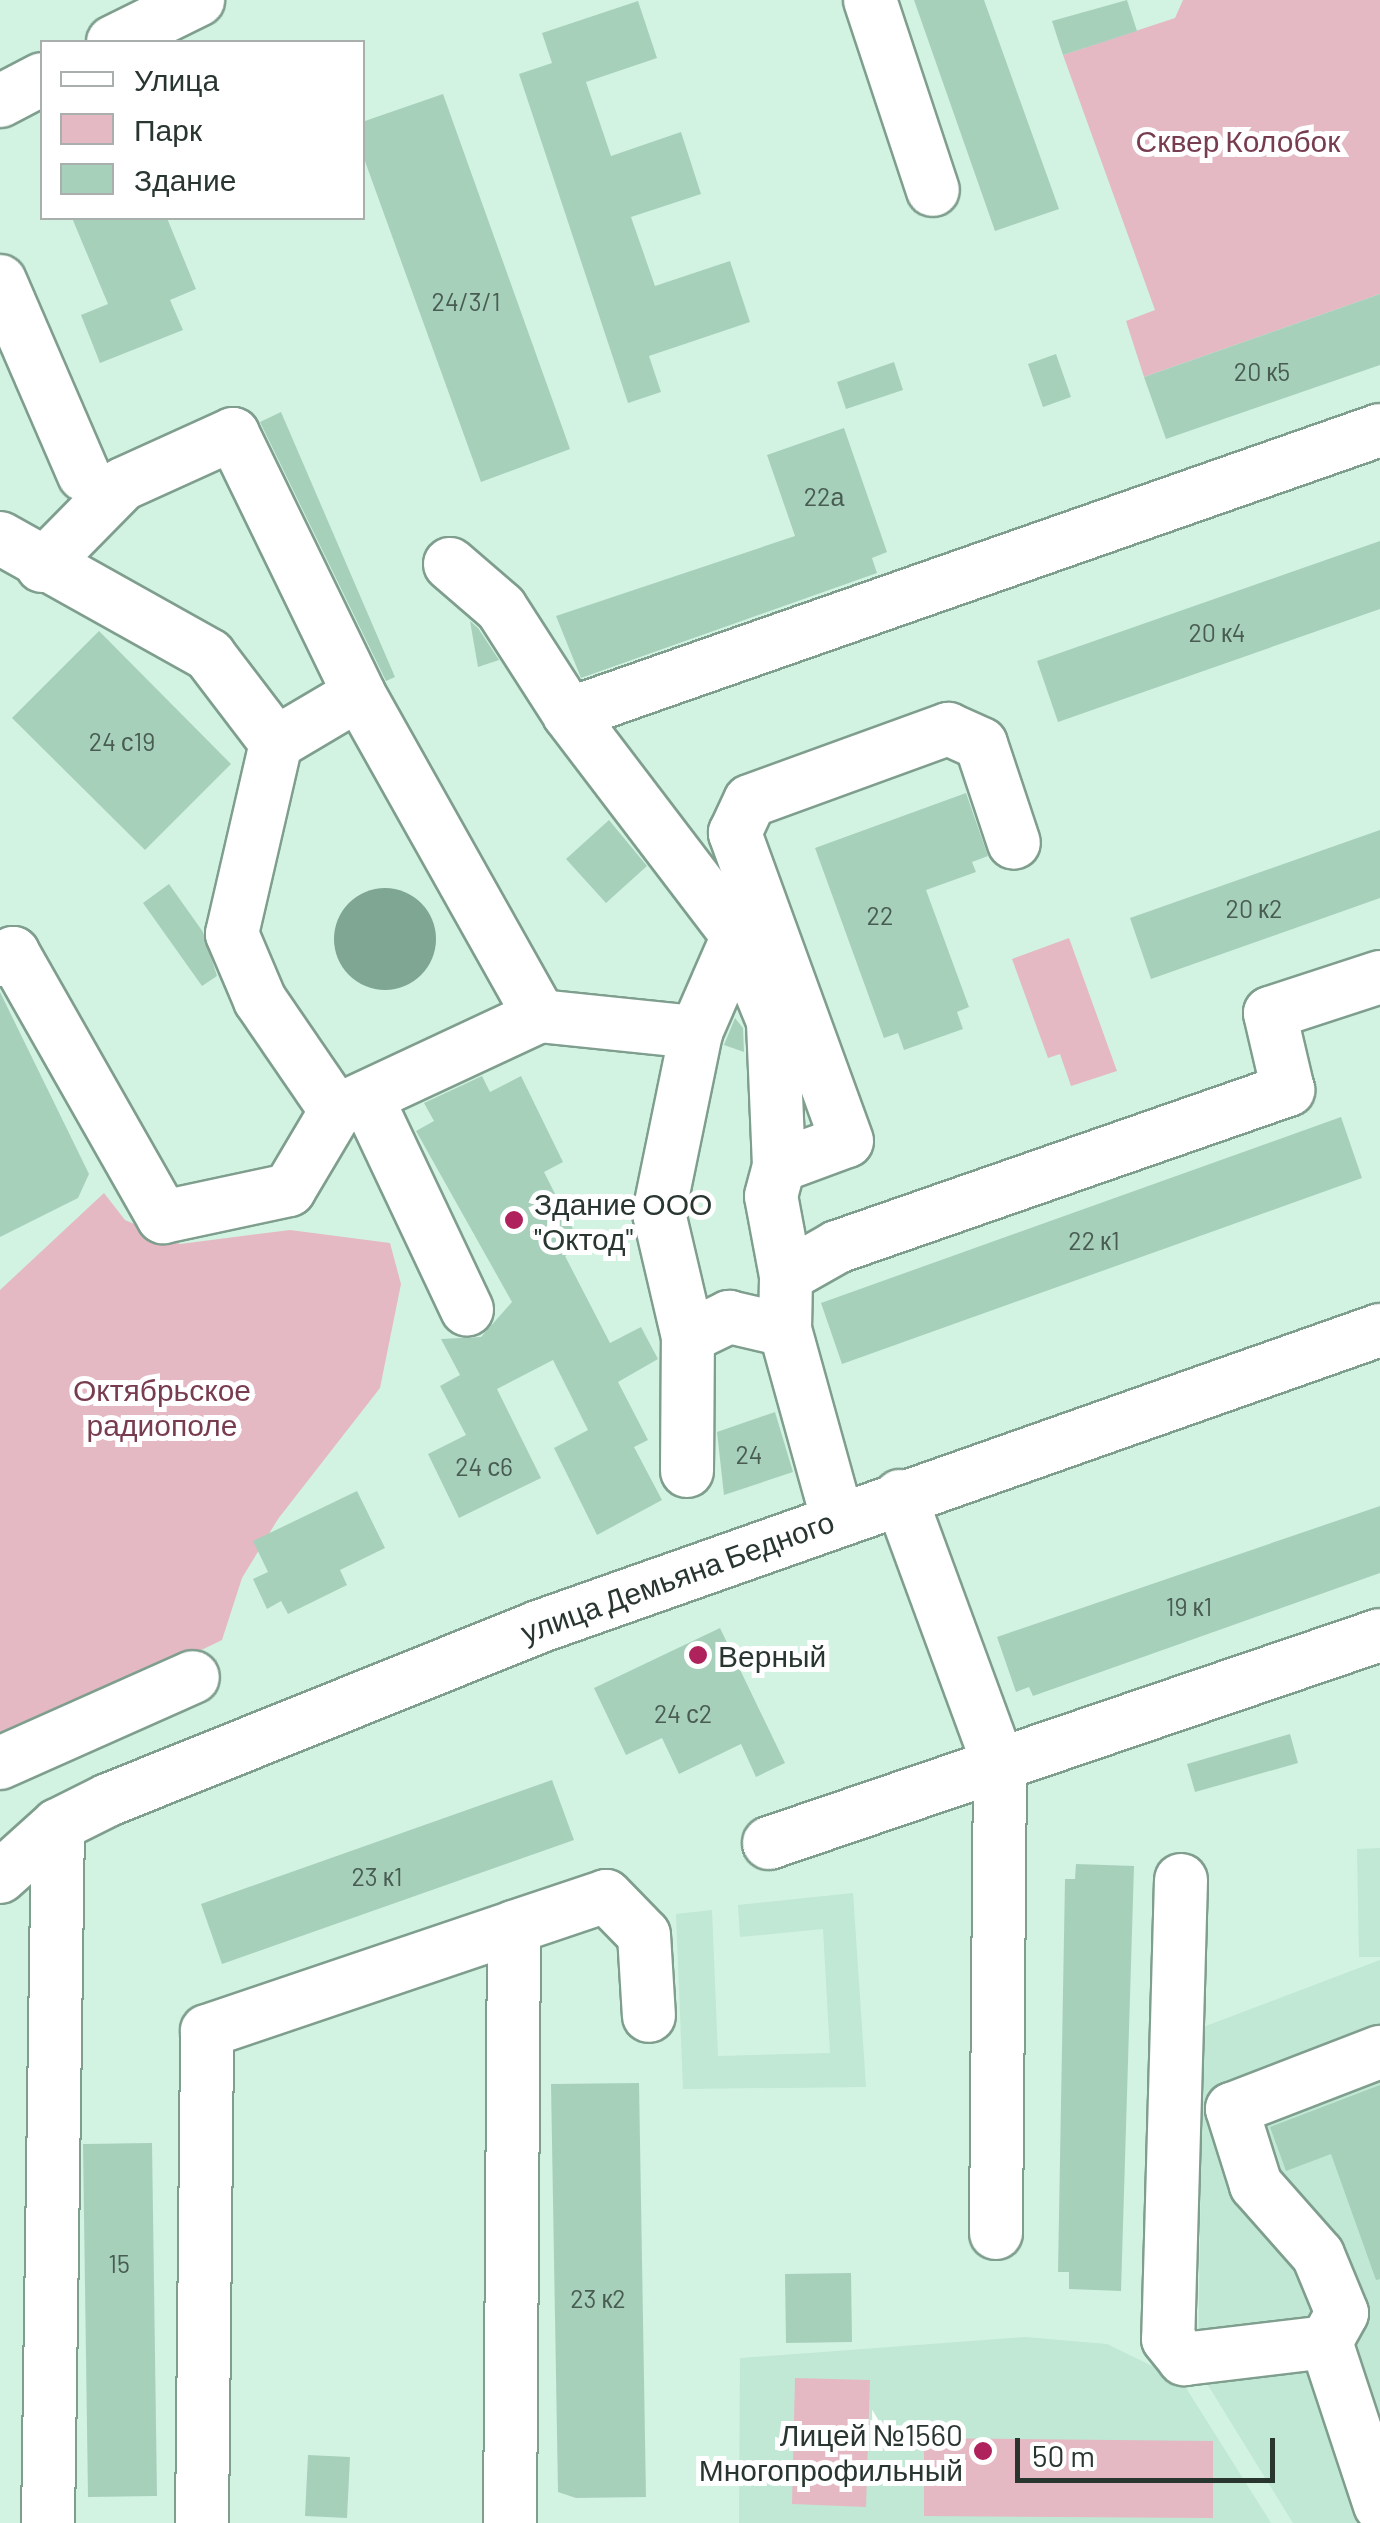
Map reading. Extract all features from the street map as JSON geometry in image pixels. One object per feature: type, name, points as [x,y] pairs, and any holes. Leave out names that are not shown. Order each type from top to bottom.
[{"type":"street","points":[[117,40],[198,0]]},
{"type":"street","points":[[870,0],[933,190]]},
{"type":"street","points":[[0,101],[40,80]]},
{"type":"street","points":[[0,281],[84,476]]},
{"type":"street","points":[[569,714],[1380,430]]},
{"type":"street","points":[[276,743],[209,655],[21,552],[123,484],[233,434],[358,694],[540,1016]]},
{"type":"street","points":[[450,564],[501,608],[569,714],[738,936],[773,1021],[780,1166],[771,1196],[786,1276],[785,1330],[836,1516]]},
{"type":"street","points":[[358,694],[276,743],[232,934],[260,1000],[351,1105],[468,1310]]},
{"type":"street","points":[[780,1166],[847,1141],[735,833],[750,800],[948,728],[981,744],[1014,843]]},
{"type":"street","points":[[688,1470],[688,1337],[659,1213],[696,1032],[738,936]]},
{"type":"street","points":[[0,960],[14,953],[164,1217],[289,1190],[351,1105],[540,1016],[696,1032]]},
{"type":"street","points":[[786,1276],[836,1246],[1288,1090],[1270,1013],[1380,977]]},
{"type":"street","points":[[688,1337],[729,1317],[785,1330]]},
{"type":"street","name":"улица Демьяна Бедного","points":[[0,1877],[58,1825],[538,1627],[836,1516],[1380,1330]]},
{"type":"street","points":[[900,1496],[1000,1768],[996,2233]]},
{"type":"street","points":[[769,1844],[1380,1635]]},
{"type":"street","points":[[0,1763],[193,1676]]},
{"type":"street","points":[[48,2523],[58,1825]]},
{"type":"street","points":[[1181,1880],[1168,2339],[1184,2359],[1326,2342]]},
{"type":"street","points":[[202,2523],[206,2031],[606,1896],[644,1935],[649,2016]]},
{"type":"street","points":[[510,2523],[514,1926]]},
{"type":"street","points":[[1380,2052],[1232,2110],[1256,2186],[1324,2270],[1342,2312],[1326,2342],[1380,2504]]},
{"type":"shaded area","points":[[385,888],[404,892],[421,903],[432,920],[436,939],[432,958],[421,975],[404,986],[385,990],[366,986],[349,975],[338,958],[334,939],[338,920],[349,903],[366,892]]},
{"type":"shaded area","points":[[1380,1848],[1380,1957],[1359,1957],[1357,1849]]},
{"type":"shaded area","points":[[853,1893],[866,2087],[683,2089],[676,1914],[712,1910],[718,2056],[830,2053],[823,1929],[740,1937],[738,1905]]},
{"type":"shaded area","points":[[1380,1960],[1380,2523],[1293,2523],[1198,2369],[1203,2027]]},
{"type":"shaded area","name":"Лицей №1560 Многопрофильный","points":[[1025,2337],[1107,2344],[1181,2380],[1271,2523],[739,2523],[740,2358]]},
{"type":"green space","name":"Сквер Колобок","points":[[1183,0],[1380,0],[1380,294],[1144,377],[1126,321],[1155,310],[1063,55],[1175,18]]},
{"type":"green space","points":[[1069,938],[1117,1071],[1071,1086],[1060,1054],[1048,1058],[1012,959]]},
{"type":"green space","name":"Октябрьское радиополе","points":[[104,1193],[125,1220],[180,1244],[290,1230],[390,1243],[401,1284],[380,1388],[278,1519],[242,1578],[222,1640],[0,1748],[0,1290]]},
{"type":"green space","points":[[795,2378],[870,2380],[866,2507],[792,2504]]},
{"type":"green space","points":[[924,2438],[1213,2441],[1213,2518],[924,2516]]},
{"type":"building","points":[[914,0],[984,0],[1059,209],[995,231]]},
{"type":"building","points":[[1127,0],[1137,31],[1063,55],[1052,21]]},
{"type":"building","points":[[638,1],[657,58],[586,82],[611,156],[681,132],[701,194],[631,217],[655,286],[730,261],[750,322],[649,356],[661,392],[628,403],[519,74],[552,63],[542,33]]},
{"type":"building","points":[[443,94],[570,449],[481,482],[365,161],[365,121]]},
{"type":"building","points":[[73,220],[168,220],[196,289],[170,300],[183,330],[100,363],[81,315],[108,304]]},
{"type":"building","points":[[1380,294],[1380,365],[1166,439],[1144,377]]},
{"type":"building","points":[[1056,354],[1071,397],[1043,407],[1028,364]]},
{"type":"building","points":[[894,362],[903,390],[846,409],[837,382]]},
{"type":"building","points":[[281,412],[395,677],[386,681],[260,422]]},
{"type":"building","points":[[844,428],[887,552],[872,558],[877,573],[581,678],[556,616],[795,536],[767,455]]},
{"type":"building","points":[[1380,541],[1380,609],[1058,722],[1037,661]]},
{"type":"building","points":[[470,621],[478,628],[499,660],[478,667]]},
{"type":"building","points":[[99,631],[231,764],[145,850],[12,718]]},
{"type":"building","points":[[966,793],[988,856],[972,862],[976,872],[926,890],[969,1007],[957,1012],[963,1029],[904,1050],[898,1033],[884,1038],[815,848]]},
{"type":"building","points":[[609,820],[647,866],[606,903],[566,859]]},
{"type":"building","points":[[1380,830],[1380,898],[1151,979],[1130,918]]},
{"type":"building","points":[[169,884],[203,932],[217,976],[202,986],[143,903]]},
{"type":"building","points":[[0,992],[89,1174],[78,1198],[0,1237]]},
{"type":"building","points":[[735,1018],[743,1028],[744,1052],[724,1045]]},
{"type":"building","points":[[482,1076],[490,1092],[521,1076],[563,1162],[544,1172],[582,1247],[565,1256],[610,1343],[641,1327],[658,1359],[618,1382],[648,1440],[634,1447],[662,1500],[597,1535],[554,1448],[588,1430],[553,1360],[497,1389],[541,1478],[459,1518],[428,1454],[466,1435],[440,1386],[460,1375],[441,1339],[481,1337],[512,1302],[416,1131],[434,1121],[424,1103]]},
{"type":"building","points":[[1341,1117],[1362,1178],[842,1364],[821,1303]]},
{"type":"building","points":[[775,1412],[793,1472],[724,1495],[717,1432]]},
{"type":"building","points":[[357,1491],[385,1548],[340,1570],[347,1585],[288,1614],[281,1601],[267,1609],[253,1579],[268,1572],[253,1541]]},
{"type":"building","points":[[1380,1506],[1380,1573],[1033,1696],[1029,1687],[1016,1692],[997,1637]]},
{"type":"building","points":[[720,1628],[785,1763],[756,1777],[741,1744],[679,1774],[662,1738],[626,1755],[594,1688]]},
{"type":"building","points":[[1290,1734],[1298,1763],[1195,1792],[1187,1764]]},
{"type":"building","points":[[552,1780],[574,1840],[222,1964],[201,1904]]},
{"type":"building","points":[[1076,1864],[1134,1866],[1121,2291],[1069,2289],[1069,2272],[1058,2272],[1065,1879],[1075,1879]]},
{"type":"building","points":[[639,2083],[646,2497],[576,2498],[558,2492],[551,2084]]},
{"type":"building","points":[[1380,2085],[1380,2279],[1376,2280],[1331,2154],[1286,2171],[1270,2127]]},
{"type":"building","points":[[152,2143],[157,2496],[88,2497],[83,2144]]},
{"type":"building","points":[[851,2273],[852,2342],[786,2343],[785,2274]]},
{"type":"building","points":[[308,2455],[350,2457],[347,2518],[305,2516]]},
{"type":"place","name":"Здание ООО \"Октод\"","points":[[514,1220]]},
{"type":"place","name":"Верный","points":[[698,1655]]},
{"type":"place","name":"Лицей №1560 Многопрофильный","points":[[983,2451]]}]
